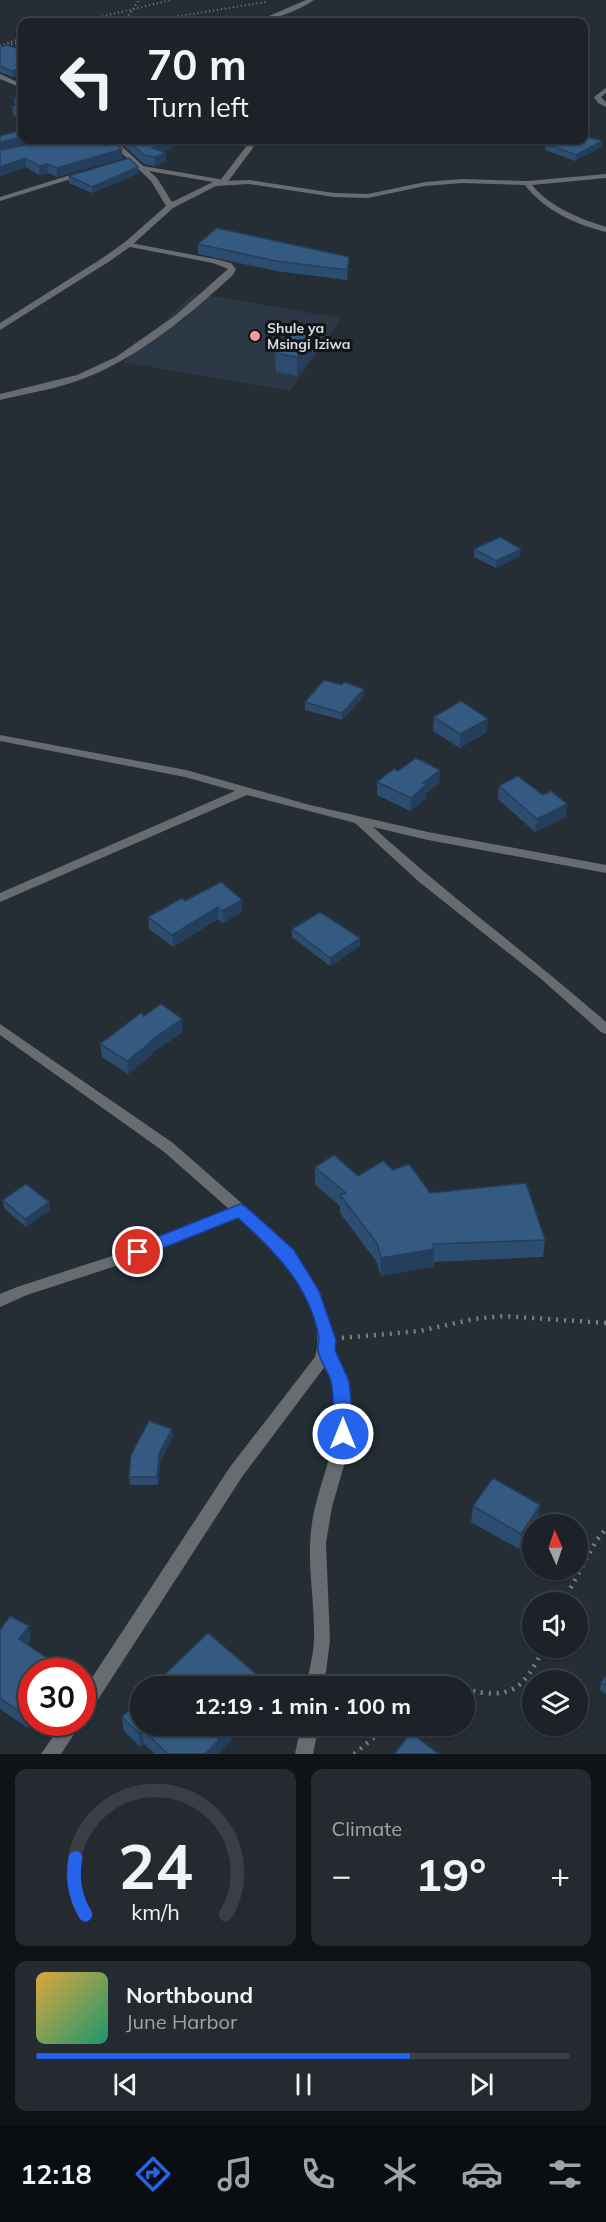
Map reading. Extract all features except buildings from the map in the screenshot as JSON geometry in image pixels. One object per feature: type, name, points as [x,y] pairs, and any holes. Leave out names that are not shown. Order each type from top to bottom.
[{"type":"street","points":[[267,18],[311,0]]},
{"type":"street","points":[[0,75],[18,84]]},
{"type":"street","points":[[606,90],[597,97],[606,105]]},
{"type":"street","points":[[115,144],[143,168],[170,206]]},
{"type":"street","points":[[0,327],[128,244],[170,206],[198,191],[223,182],[250,144]]},
{"type":"street","points":[[122,162],[132,159]]},
{"type":"street","points":[[143,168],[223,182],[255,182],[354,196],[368,196],[425,184],[462,181],[527,183],[606,176]]},
{"type":"street","points":[[0,199],[92,172]]},
{"type":"street","points":[[527,183],[535,195],[551,208],[606,230]]},
{"type":"street","points":[[0,398],[79,377],[120,358],[202,298],[230,273],[232,268],[215,261],[128,244]]},
{"type":"street","points":[[0,738],[168,770],[428,836],[606,868]]},
{"type":"street","points":[[0,898],[246,791]]},
{"type":"street","points":[[359,820],[422,878],[544,975],[606,1029]]},
{"type":"street","points":[[0,1029],[145,1130],[240,1210],[288,1255],[310,1291],[340,1381],[345,1420],[341,1448],[324,1508],[318,1543],[322,1641],[317,1676]]},
{"type":"street","points":[[0,1301],[22,1291],[117,1260],[240,1210]]},
{"type":"street","points":[[96,1687],[236,1472],[300,1390],[327,1345]]},
{"type":"street","points":[[50,1754],[63,1736]]},
{"type":"street","points":[[304,1754],[308,1736]]},
{"type":"path","points":[[127,18],[139,0]]},
{"type":"path","points":[[97,18],[171,0]]},
{"type":"path","points":[[179,18],[271,2]]},
{"type":"path","points":[[0,47],[18,41]]},
{"type":"path","points":[[327,1345],[420,1331],[474,1319],[504,1316],[606,1323]]},
{"type":"path","points":[[568,1592],[596,1541],[606,1529]]},
{"type":"path","points":[[475,1691],[491,1695],[511,1692],[531,1671],[538,1658]]},
{"type":"path","points":[[354,1754],[376,1736]]},
{"type":"shaded area","points":[[194,293],[341,318],[290,391],[123,362]]},
{"type":"place","name":"Shule ya Msingi Iziwa","points":[[255,336]]},
{"type":"route","points":[[138,1252],[240,1210],[274,1240],[288,1255],[310,1291],[324,1326],[328,1340],[327,1350],[340,1381],[345,1420],[343,1434]]}]
